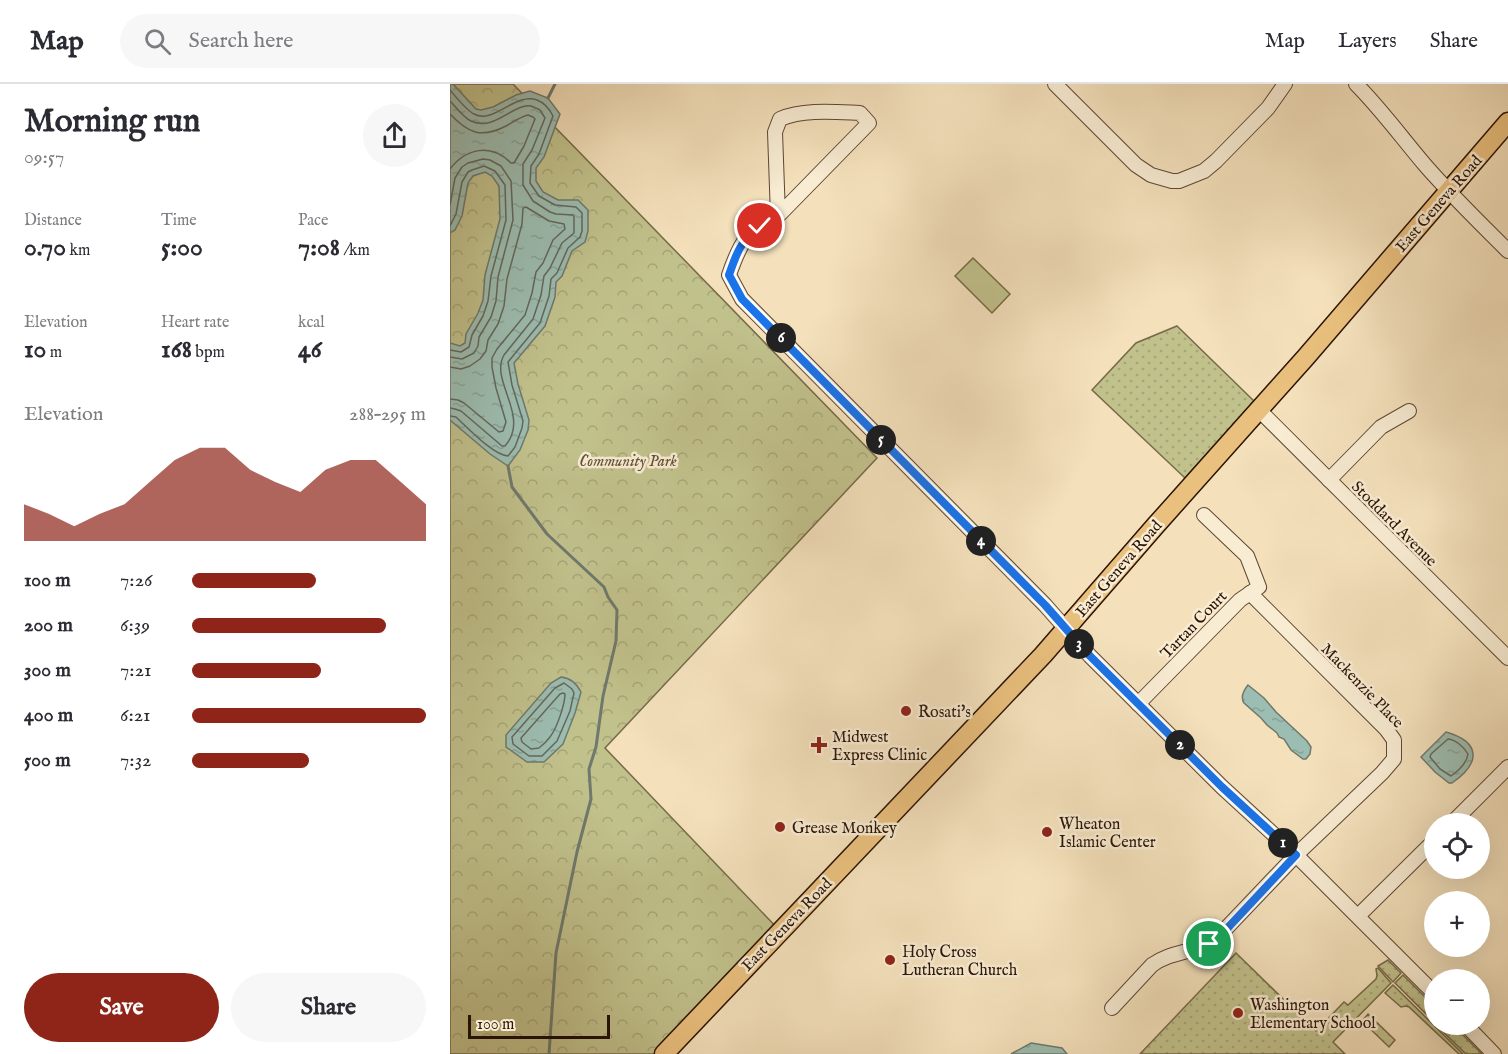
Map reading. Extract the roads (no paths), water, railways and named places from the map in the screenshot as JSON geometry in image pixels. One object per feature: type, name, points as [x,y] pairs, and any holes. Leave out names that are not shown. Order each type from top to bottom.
[{"type":"main road","name":"East Geneva Road","points":[[664,1054],[1043,655],[1508,122]]},
{"type":"street","points":[[1055,84],[1136,165],[1151,175],[1172,181],[1179,181],[1204,171],[1216,162],[1268,108],[1285,84]]},
{"type":"street","points":[[1356,84],[1376,104],[1448,191],[1508,251]]},
{"type":"street","points":[[778,216],[775,132],[780,119],[801,114],[860,113],[869,123],[778,216],[760,226],[747,237],[737,252],[729,275],[742,299],[1045,605],[1090,656],[1222,787],[1296,855],[1424,983]]},
{"type":"street","name":"Stoddard Avenue","points":[[1259,410],[1508,658]]},
{"type":"street","points":[[1329,480],[1381,427],[1409,411]]},
{"type":"street","name":"Tartan Court","points":[[1138,704],[1240,600],[1259,587],[1247,556],[1204,514]]},
{"type":"street","name":"Mackenzie Place","points":[[1112,1008],[1157,961],[1169,955],[1200,948],[1215,940],[1296,855],[1394,759],[1394,740],[1386,729],[1250,593]]},
{"type":"street","points":[[1462,813],[1508,767]]},
{"type":"street","points":[[1358,916],[1424,851]]},
{"type":"street","points":[[1476,1035],[1494,1054]]},
{"type":"water","points":[[450,84],[453,84],[476,109],[481,110],[530,91],[548,98],[560,114],[544,157],[536,168],[536,181],[543,192],[558,200],[578,200],[588,210],[588,231],[585,242],[572,251],[562,276],[556,282],[555,297],[545,326],[514,363],[529,420],[528,430],[520,450],[508,466],[450,420],[450,343],[460,346],[465,343],[466,334],[478,313],[483,300],[485,275],[500,219],[499,186],[492,176],[485,172],[473,176],[468,183],[462,216],[455,230],[450,233]]},
{"type":"water","points":[[561,677],[573,682],[581,692],[563,744],[544,762],[527,762],[506,747],[506,735],[551,683]]},
{"type":"water","points":[[1248,685],[1307,741],[1311,747],[1306,759],[1291,750],[1284,739],[1279,737],[1244,703],[1242,696]]},
{"type":"water","points":[[1446,732],[1466,741],[1473,754],[1468,768],[1452,783],[1435,772],[1421,757]]},
{"type":"water","points":[[1031,1043],[1062,1048],[1067,1054],[1011,1054]]},
{"type":"waterway","points":[[548,98],[555,84]]},
{"type":"waterway","points":[[508,466],[512,487],[547,534],[604,587],[617,610],[616,641],[603,696],[596,747],[589,769],[591,799],[577,852],[556,953],[549,1054]]},
{"type":"place","name":"Rosati's","points":[[906,711]]},
{"type":"place","name":"Midwest Express Clinic","points":[[819,745]]},
{"type":"place","name":"Grease Monkey","points":[[780,827]]},
{"type":"place","name":"Wheaton Islamic Center","points":[[1047,832]]},
{"type":"place","name":"Holy Cross Lutheran Church","points":[[890,960]]},
{"type":"place","name":"Washington Elementary School","points":[[1238,1013]]},
{"type":"park label","name":"Community Park","points":[[628,460]]}]
